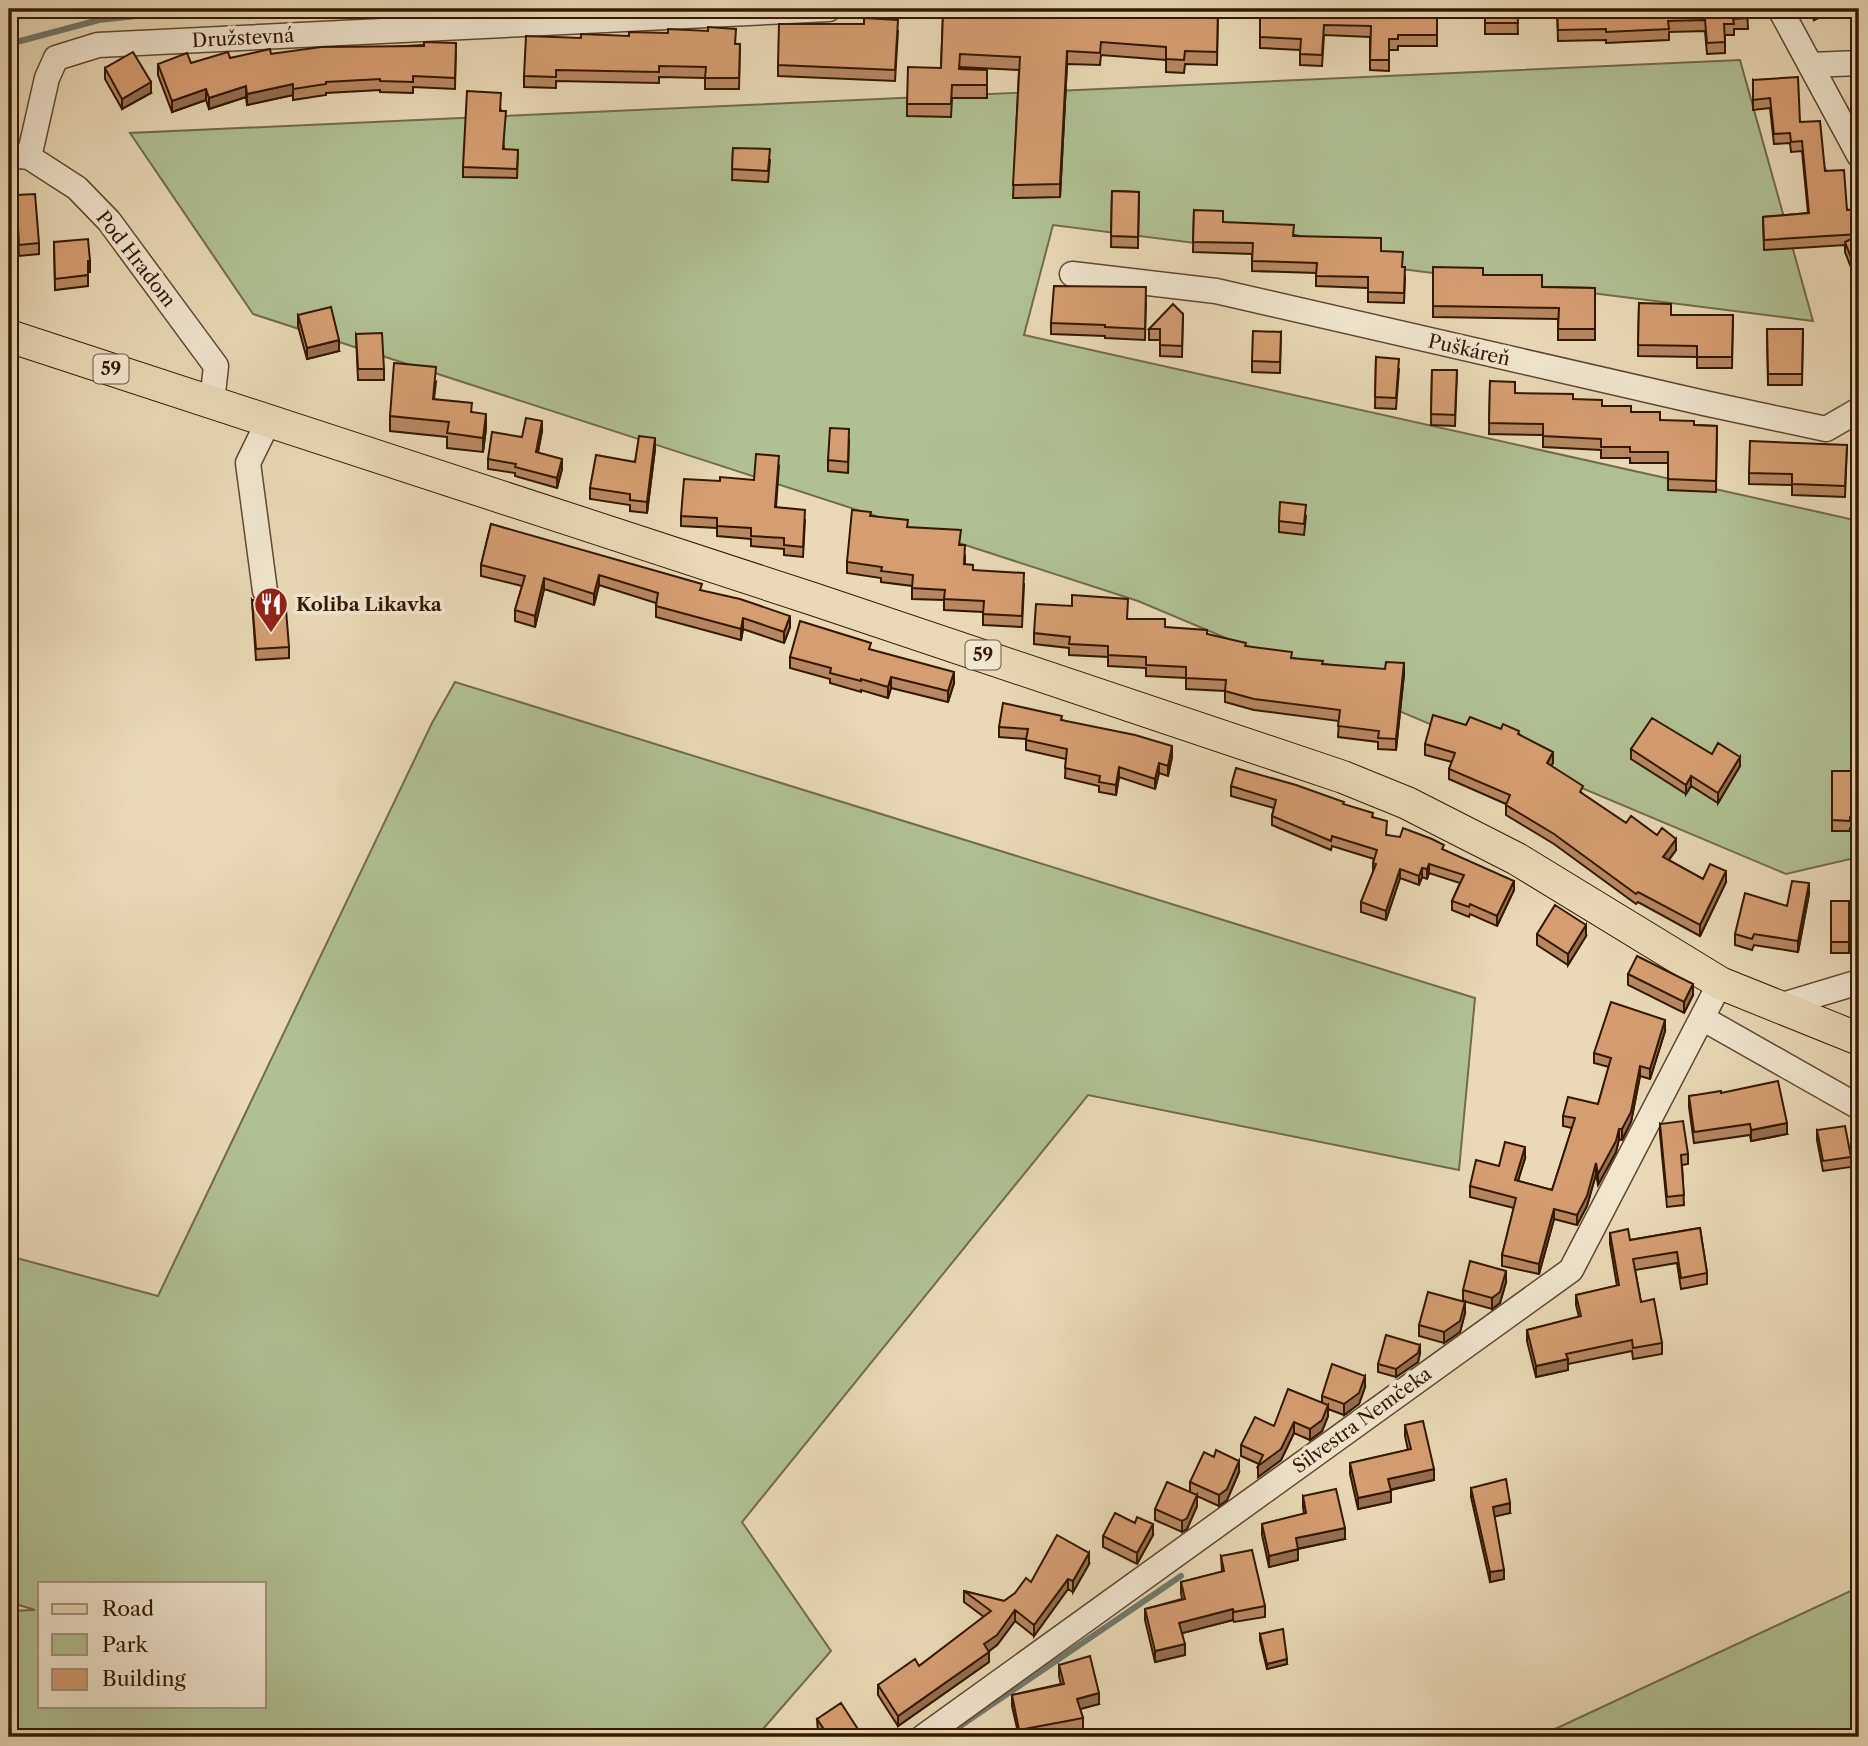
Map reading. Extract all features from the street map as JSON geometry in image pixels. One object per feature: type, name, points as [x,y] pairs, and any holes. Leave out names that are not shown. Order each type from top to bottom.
[{"type":"main road","name":"59","points":[[9,336],[929,638],[1367,786],[1458,827],[1517,859],[1720,983],[1859,1039]]},
{"type":"street","name":"Družstevná","points":[[19,156],[56,58],[98,45],[486,18],[829,9]]},
{"type":"street","points":[[1780,9],[1859,155]]},
{"type":"street","points":[[1811,65],[1859,63]]},
{"type":"street","name":"Pod Hradom","points":[[19,156],[77,188],[109,221],[216,366],[212,402]]},
{"type":"street","name":"Puškáreň","points":[[1072,274],[1216,291],[1826,429],[1859,410]]},
{"type":"street","points":[[265,592],[248,463],[269,420]]},
{"type":"street","points":[[1776,1007],[1859,982]]},
{"type":"street","name":"Silvestra Nemčeka","points":[[923,1737],[1571,1270],[1720,983]]},
{"type":"street","points":[[1702,1018],[1859,1107]]},
{"type":"green space","points":[[1740,60],[1813,321],[1053,225],[1024,335],[1859,521],[1859,857],[1786,874],[1138,601],[253,314],[130,133]]},
{"type":"green space","points":[[455,682],[1475,998],[1459,1170],[1088,1095],[742,1522],[831,1651],[756,1737],[9,1737],[9,1611],[35,1610],[9,1602],[9,1256],[158,1296],[432,723]]},
{"type":"green space","points":[[1859,1587],[1859,1737],[1538,1737]]},
{"type":"building","points":[[1070,9],[1218,9],[1217,52],[1185,51],[1184,60],[1166,59],[1166,47],[1101,42],[1100,53],[1067,51],[1060,184],[1013,185],[1020,57],[960,54],[959,69],[987,70],[987,85],[952,85],[951,104],[907,104],[908,67],[941,68],[943,14],[1023,14],[1023,10],[1070,12]]},
{"type":"building","points":[[1260,9],[1437,9],[1437,35],[1398,35],[1398,39],[1389,39],[1389,60],[1370,60],[1371,26],[1324,25],[1322,55],[1300,54],[1301,39],[1260,37]]},
{"type":"building","points":[[1485,9],[1517,9],[1518,23],[1485,23]]},
{"type":"building","points":[[1557,9],[1747,9],[1748,18],[1733,19],[1734,24],[1724,24],[1725,42],[1707,43],[1705,20],[1668,21],[1669,29],[1606,32],[1606,29],[1558,30]]},
{"type":"building","points":[[864,18],[898,20],[895,70],[778,65],[779,24],[864,24]]},
{"type":"building","points":[[708,27],[736,29],[735,44],[740,44],[739,78],[705,78],[706,67],[659,66],[659,72],[556,70],[556,77],[524,76],[526,36],[629,36],[629,32],[668,33],[668,29],[708,31]]},
{"type":"building","points":[[424,42],[456,43],[455,78],[413,76],[413,82],[380,79],[326,82],[293,89],[293,84],[247,94],[246,86],[209,98],[206,89],[172,101],[158,64],[187,53],[191,63],[228,52],[230,58],[270,49],[271,54],[321,47],[424,46]]},
{"type":"building","points":[[133,52],[151,82],[122,99],[105,68]]},
{"type":"building","points":[[1855,75],[1859,75],[1859,113]]},
{"type":"building","points":[[1798,77],[1800,122],[1820,121],[1825,171],[1844,170],[1847,210],[1859,209],[1859,234],[1764,240],[1763,217],[1809,213],[1802,141],[1791,142],[1790,133],[1774,134],[1770,98],[1753,100],[1753,80]]},
{"type":"building","points":[[467,91],[501,93],[500,111],[506,111],[503,149],[518,150],[517,169],[463,167]]},
{"type":"building","points":[[733,148],[770,149],[768,171],[732,169]]},
{"type":"building","points":[[1112,191],[1139,192],[1138,237],[1111,236]]},
{"type":"building","points":[[35,194],[39,243],[19,245],[18,228],[9,228],[9,198]]},
{"type":"building","points":[[1194,210],[1223,211],[1223,222],[1294,225],[1293,236],[1381,238],[1381,251],[1403,252],[1404,293],[1368,292],[1368,277],[1316,276],[1317,263],[1252,261],[1253,243],[1193,242]]},
{"type":"building","points":[[1859,235],[1859,278],[1845,242]]},
{"type":"building","points":[[88,239],[88,275],[55,279],[54,242]]},
{"type":"building","points":[[1433,267],[1483,268],[1483,275],[1542,275],[1542,287],[1595,288],[1595,329],[1558,329],[1559,308],[1433,306]]},
{"type":"building","points":[[1054,286],[1146,287],[1145,329],[1051,323]]},
{"type":"building","points":[[1639,303],[1671,304],[1671,315],[1733,315],[1732,357],[1697,357],[1697,346],[1638,345]]},
{"type":"building","points":[[1173,304],[1183,314],[1182,346],[1160,345],[1160,329],[1149,329]]},
{"type":"building","points":[[331,307],[339,340],[307,348],[298,315]]},
{"type":"building","points":[[1767,329],[1803,329],[1802,374],[1768,374]]},
{"type":"building","points":[[1253,331],[1281,332],[1280,362],[1252,361]]},
{"type":"building","points":[[382,333],[384,369],[358,369],[356,334]]},
{"type":"building","points":[[1376,357],[1399,359],[1396,398],[1375,397]]},
{"type":"building","points":[[394,363],[436,367],[433,399],[472,403],[471,412],[486,414],[483,438],[447,433],[449,422],[390,416]]},
{"type":"building","points":[[1432,370],[1457,370],[1455,415],[1431,414]]},
{"type":"building","points":[[1490,381],[1515,382],[1515,393],[1573,394],[1573,399],[1602,400],[1602,406],[1631,406],[1631,412],[1660,412],[1660,420],[1694,421],[1694,425],[1717,426],[1716,481],[1668,479],[1668,452],[1630,452],[1630,447],[1601,447],[1601,439],[1543,436],[1543,424],[1489,423]]},
{"type":"building","points":[[526,418],[542,421],[536,452],[562,459],[557,478],[515,467],[516,464],[488,459],[492,432],[522,437]]},
{"type":"building","points":[[830,428],[849,429],[848,462],[828,460]]},
{"type":"building","points":[[639,436],[655,438],[647,502],[630,500],[630,494],[590,488],[596,455],[635,462]]},
{"type":"building","points":[[1750,441],[1847,445],[1845,486],[1792,484],[1792,474],[1749,473]]},
{"type":"building","points":[[756,454],[779,456],[775,507],[805,510],[803,547],[784,545],[784,538],[751,536],[751,528],[717,526],[717,518],[681,516],[684,479],[720,481],[720,477],[754,480]]},
{"type":"building","points":[[1280,502],[1306,505],[1304,524],[1279,521]]},
{"type":"building","points":[[852,510],[871,512],[870,516],[908,520],[907,527],[961,530],[959,545],[965,545],[964,564],[973,565],[973,570],[1024,573],[1022,616],[983,614],[984,601],[944,599],[945,590],[912,588],[913,575],[881,571],[882,567],[847,562]]},
{"type":"building","points":[[491,524],[702,584],[700,590],[740,599],[790,616],[784,632],[743,618],[741,629],[656,606],[658,593],[599,575],[594,594],[544,578],[535,616],[515,610],[525,576],[481,565]]},
{"type":"building","points":[[1072,595],[1128,599],[1127,619],[1165,619],[1165,627],[1207,630],[1207,634],[1246,643],[1245,646],[1292,652],[1291,658],[1323,661],[1322,664],[1385,669],[1386,662],[1404,663],[1396,739],[1378,738],[1379,731],[1338,726],[1340,710],[1254,699],[1225,691],[1226,680],[1186,678],[1186,667],[1146,665],[1146,657],[1108,655],[1108,646],[1069,644],[1070,637],[1034,633],[1036,604],[1072,606]]},
{"type":"building","name":"Koliba Likavka","points":[[285,597],[289,647],[256,649],[252,600]]},
{"type":"building","points":[[800,621],[871,643],[869,649],[954,672],[948,691],[891,677],[888,687],[830,673],[831,668],[790,657]]},
{"type":"building","points":[[1003,703],[1062,716],[1061,720],[1135,735],[1172,746],[1168,766],[1159,763],[1155,779],[1119,767],[1116,785],[1099,782],[1100,776],[1065,768],[1067,749],[1026,740],[1028,729],[999,727]]},
{"type":"building","points":[[1433,715],[1466,725],[1470,717],[1501,729],[1503,724],[1519,731],[1518,734],[1553,752],[1547,763],[1583,786],[1580,792],[1626,823],[1631,816],[1657,835],[1662,828],[1676,839],[1663,857],[1703,879],[1710,864],[1726,871],[1700,925],[1638,892],[1636,894],[1554,834],[1506,805],[1510,795],[1449,769],[1455,753],[1425,744]]},
{"type":"building","points":[[1652,718],[1712,754],[1718,743],[1740,757],[1718,793],[1691,776],[1686,785],[1631,749]]},
{"type":"building","points":[[1236,768],[1296,785],[1373,813],[1372,817],[1387,821],[1386,835],[1400,837],[1403,828],[1432,839],[1444,845],[1442,849],[1514,881],[1497,916],[1470,904],[1469,907],[1452,901],[1464,875],[1429,864],[1427,869],[1422,868],[1419,876],[1400,869],[1386,911],[1361,902],[1376,864],[1373,863],[1377,850],[1332,836],[1331,841],[1272,816],[1276,800],[1231,786]]},
{"type":"building","points":[[1832,771],[1858,771],[1857,816],[1850,817],[1850,821],[1832,820]]},
{"type":"building","points":[[1792,881],[1809,883],[1798,941],[1754,934],[1752,939],[1735,934],[1745,893],[1787,906]]},
{"type":"building","points":[[1831,901],[1849,901],[1849,942],[1831,942]]},
{"type":"building","points":[[1555,905],[1586,925],[1568,954],[1537,934]]},
{"type":"building","points":[[1637,956],[1693,984],[1684,1002],[1628,974]]},
{"type":"building","points":[[1611,1002],[1665,1020],[1650,1069],[1640,1066],[1631,1112],[1622,1129],[1619,1129],[1616,1141],[1598,1174],[1596,1163],[1587,1196],[1577,1215],[1554,1209],[1539,1264],[1502,1255],[1516,1198],[1470,1186],[1476,1160],[1499,1166],[1505,1142],[1525,1147],[1515,1180],[1552,1190],[1575,1118],[1563,1116],[1568,1097],[1598,1104],[1611,1058],[1594,1053]]},
{"type":"building","points":[[1778,1081],[1787,1123],[1751,1130],[1750,1124],[1694,1132],[1689,1096],[1721,1093]]},
{"type":"building","points":[[1683,1121],[1688,1154],[1681,1155],[1684,1195],[1667,1197],[1660,1124]]},
{"type":"building","points":[[1845,1126],[1851,1157],[1823,1161],[1817,1130]]},
{"type":"building","points":[[1700,1228],[1707,1273],[1681,1278],[1677,1252],[1633,1259],[1641,1302],[1654,1299],[1662,1343],[1633,1348],[1632,1340],[1566,1354],[1568,1359],[1536,1366],[1527,1330],[1581,1316],[1576,1295],[1619,1285],[1610,1233],[1628,1229],[1630,1240]]},
{"type":"building","points":[[1470,1261],[1506,1271],[1500,1292],[1492,1298],[1463,1290]]},
{"type":"building","points":[[1428,1292],[1465,1302],[1460,1321],[1444,1332],[1419,1325]]},
{"type":"building","points":[[1386,1335],[1420,1345],[1418,1353],[1396,1369],[1378,1364]]},
{"type":"building","points":[[1332,1364],[1365,1376],[1359,1393],[1344,1404],[1322,1396]]},
{"type":"building","points":[[1288,1389],[1328,1405],[1322,1420],[1310,1429],[1294,1422],[1281,1449],[1258,1466],[1263,1455],[1241,1445],[1255,1417],[1274,1426]]},
{"type":"building","points":[[1423,1421],[1434,1469],[1388,1479],[1391,1491],[1358,1498],[1350,1463],[1411,1449],[1405,1425]]},
{"type":"building","points":[[1216,1450],[1239,1461],[1227,1489],[1219,1495],[1190,1482],[1204,1452],[1214,1457]]},
{"type":"building","points":[[1506,1479],[1510,1503],[1493,1507],[1504,1570],[1490,1572],[1471,1488]]},
{"type":"building","points":[[1167,1482],[1197,1495],[1187,1518],[1182,1521],[1155,1509]]},
{"type":"building","points":[[1336,1489],[1345,1528],[1296,1538],[1298,1549],[1269,1556],[1262,1524],[1306,1513],[1303,1496]]},
{"type":"building","points":[[1115,1513],[1135,1523],[1137,1517],[1153,1524],[1137,1553],[1103,1536]]},
{"type":"building","points":[[1057,1535],[1089,1553],[1073,1581],[1068,1579],[1034,1625],[1015,1610],[997,1635],[984,1644],[989,1652],[898,1716],[878,1685],[915,1659],[919,1666],[991,1611],[964,1591],[1004,1601],[1015,1593],[1026,1578],[1031,1582]]},
{"type":"building","points":[[1252,1550],[1265,1606],[1234,1612],[1233,1609],[1179,1623],[1185,1644],[1155,1651],[1145,1609],[1185,1599],[1181,1582],[1224,1571],[1221,1556]]},
{"type":"building","points":[[1283,1629],[1287,1659],[1267,1664],[1260,1634]]},
{"type":"building","points":[[1090,1656],[1099,1693],[1077,1699],[1083,1718],[1019,1730],[1012,1695],[1064,1684],[1059,1665]]},
{"type":"building","points":[[841,1703],[863,1737],[807,1737],[823,1728],[817,1719]]},
{"type":"waterway","points":[[9,44],[99,20],[201,9]]},
{"type":"waterway","points":[[944,1737],[1181,1576]]},
{"type":"place","name":"Koliba Likavka","points":[[271,634]]}]
